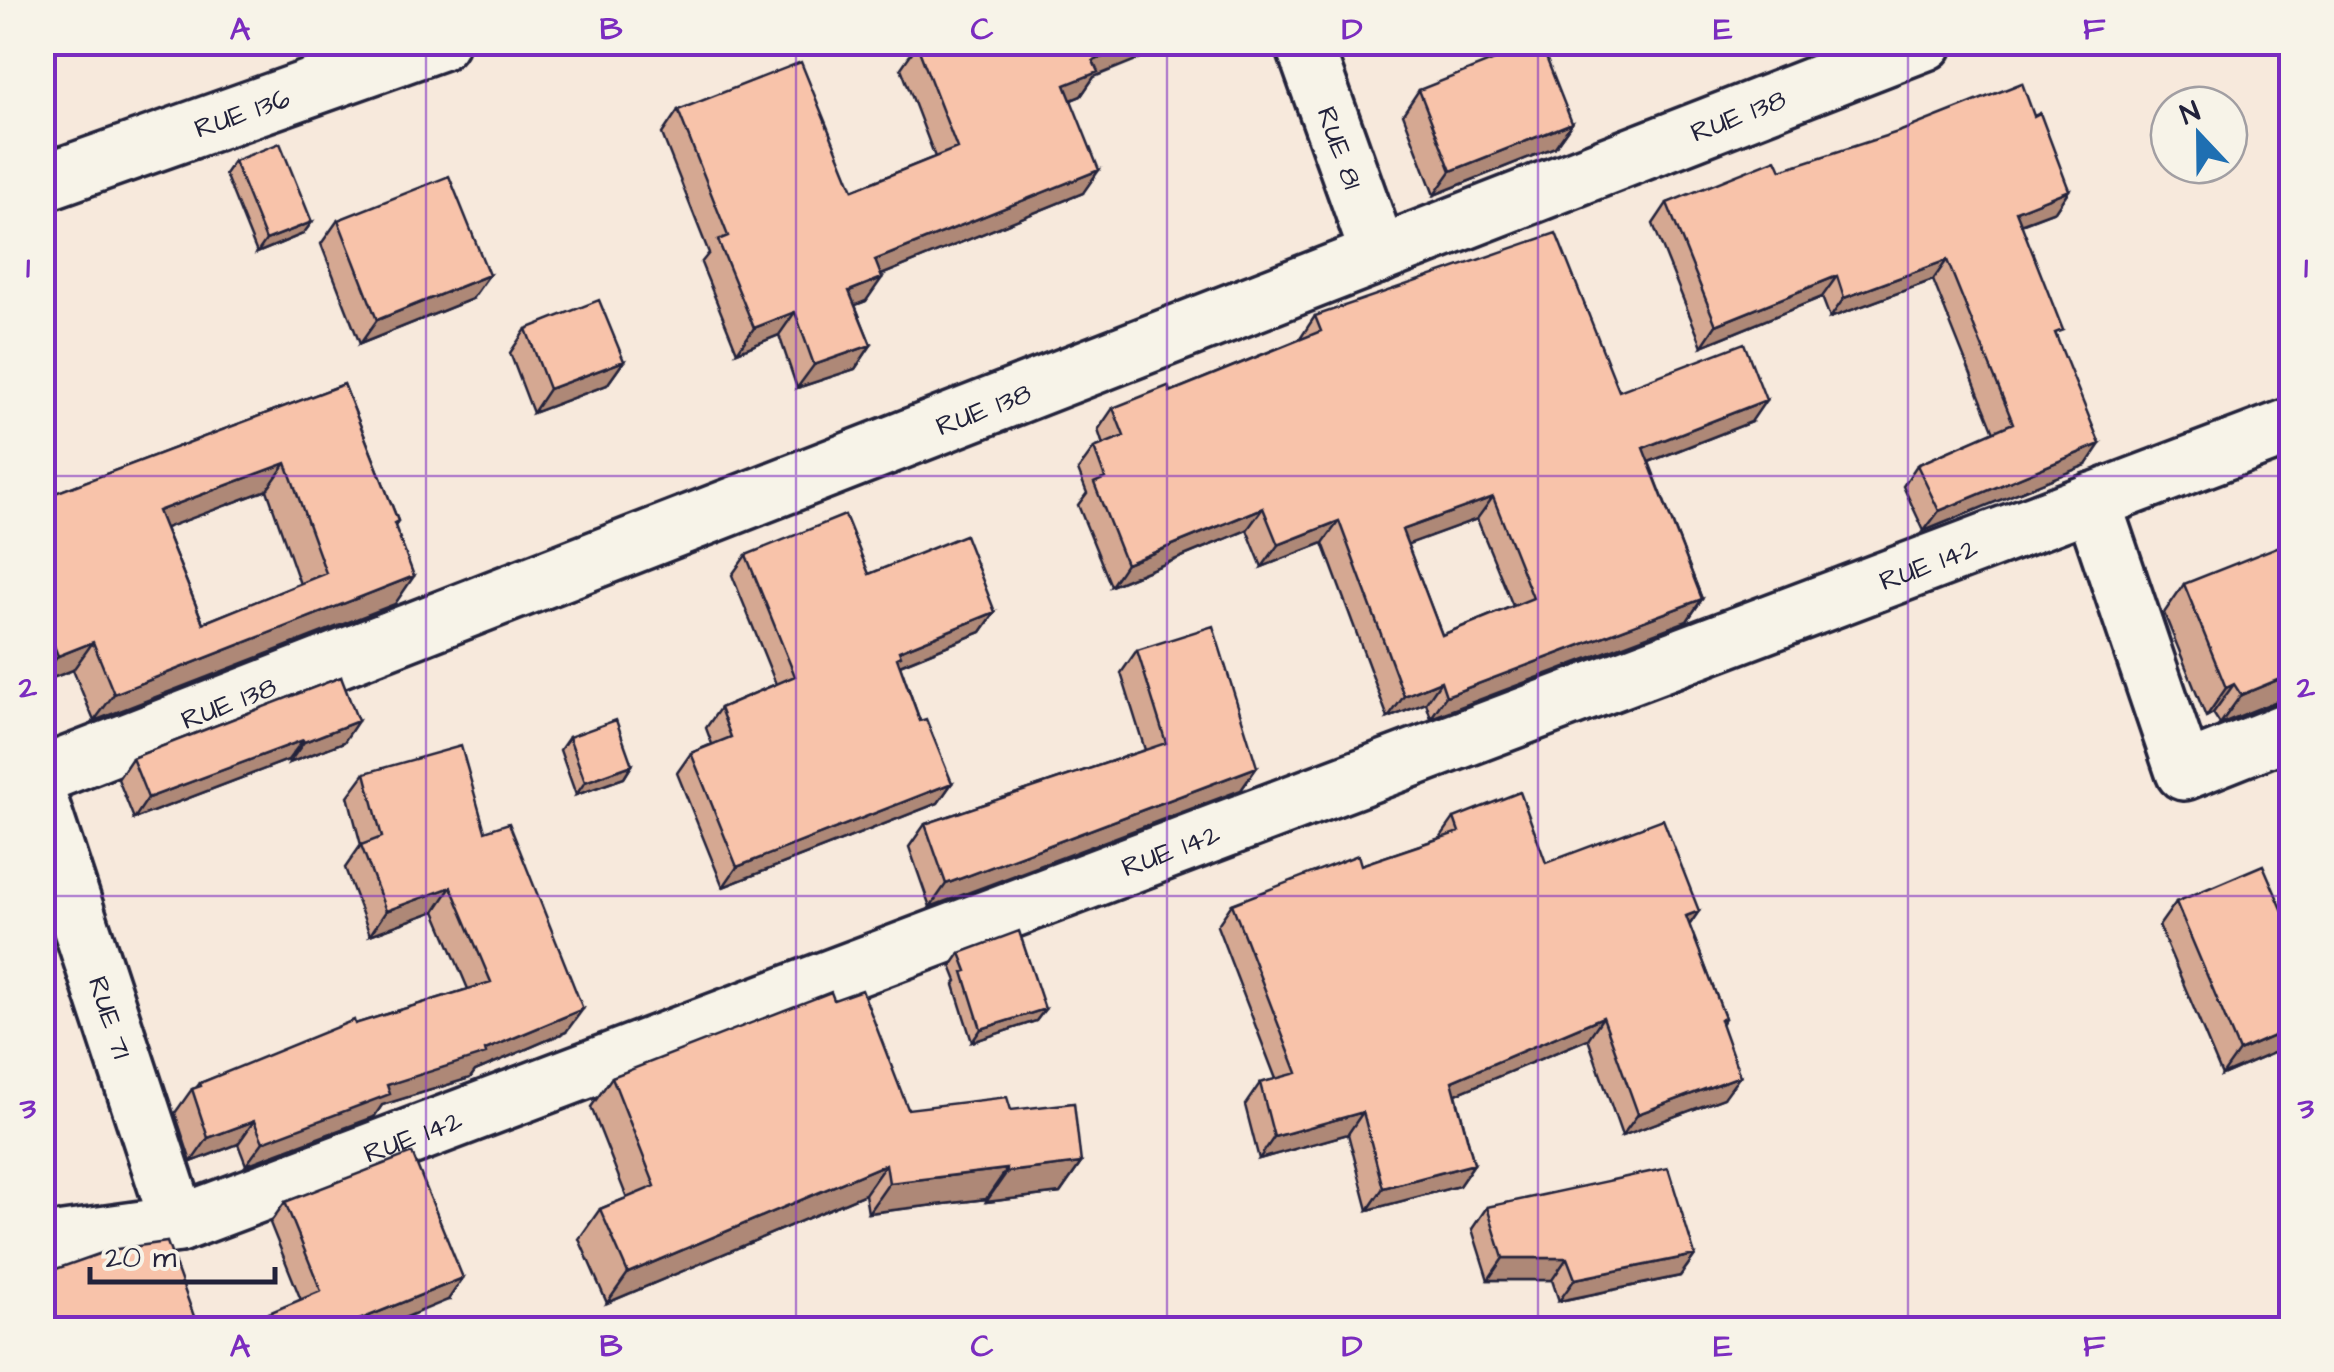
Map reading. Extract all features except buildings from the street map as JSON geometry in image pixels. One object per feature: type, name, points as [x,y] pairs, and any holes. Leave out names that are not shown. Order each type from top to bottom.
[{"type":"street","name":"RUE 136","points":[[42,183],[440,42]]},
{"type":"street","name":"RUE 81","points":[[1304,42],[1379,255]]},
{"type":"street","name":"RUE 138","points":[[42,775],[1925,42]]},
{"type":"street","name":"RUE 142","points":[[42,1243],[179,1224],[2292,426]]},
{"type":"street","points":[[2092,501],[2184,772],[2292,729]]},
{"type":"street","name":"RUE 71","points":[[42,808],[179,1224]]}]
